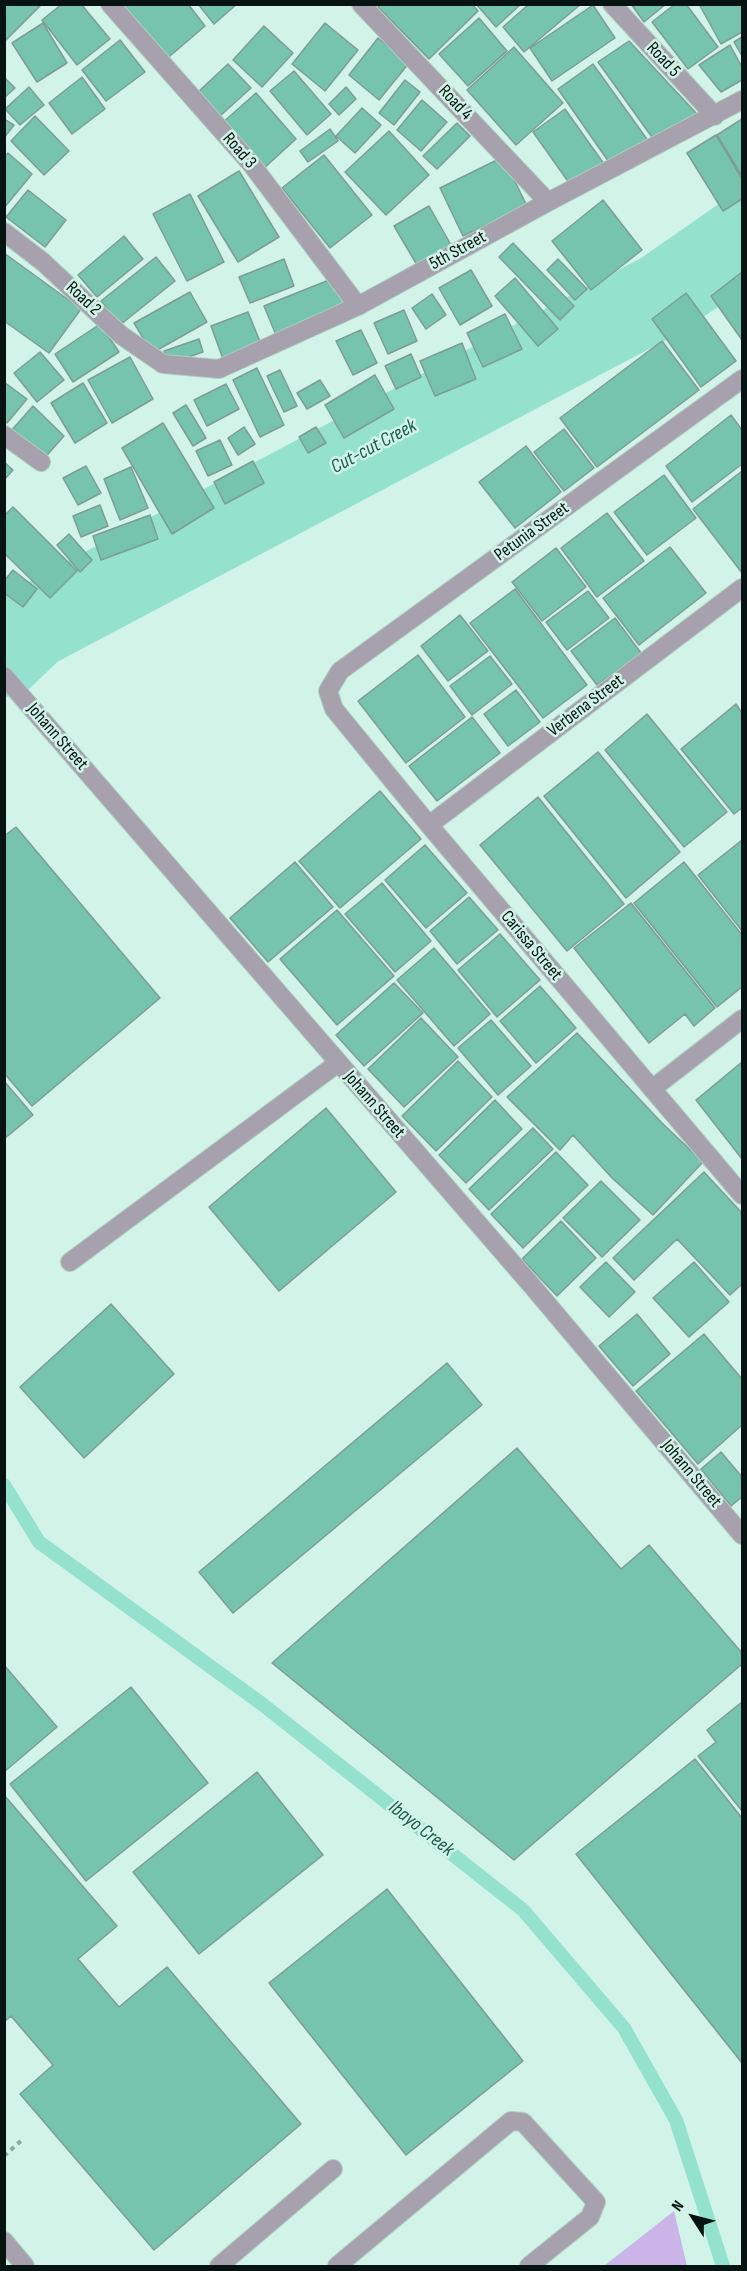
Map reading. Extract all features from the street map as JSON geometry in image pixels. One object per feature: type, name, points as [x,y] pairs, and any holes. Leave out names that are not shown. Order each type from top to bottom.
[{"type":"street","name":"Road 3","points":[[110,4],[252,165],[358,306]]},
{"type":"street","name":"Road 4","points":[[361,4],[548,201]]},
{"type":"street","name":"Road 5","points":[[612,4],[715,116]]},
{"type":"street","name":"5th Street","points":[[163,364],[219,369],[358,306],[548,201],[742,100]]},
{"type":"street","name":"Road 2","points":[[4,232],[43,262],[121,335],[163,364]]},
{"type":"street","name":"Petunia Street","points":[[328,691],[340,671],[742,379]]},
{"type":"street","points":[[4,435],[41,462]]},
{"type":"street","name":"Verbena Street","points":[[429,825],[742,588]]},
{"type":"street","name":"Johann Street","points":[[4,676],[533,1287],[742,1536]]},
{"type":"street","name":"Carissa Street","points":[[328,691],[334,709],[429,825],[742,1194]]},
{"type":"street","points":[[652,1089],[742,1019]]},
{"type":"street","points":[[70,1262],[339,1064]]},
{"type":"street","points":[[337,2266],[511,2121],[517,2119],[523,2122],[596,2202],[590,2217],[529,2266]]},
{"type":"street","points":[[219,2266],[333,2169]]},
{"type":"street","points":[[4,2241],[25,2266]]},
{"type":"path","points":[[4,2156],[22,2140]]},
{"type":"shaded area","points":[[674,2211],[687,2266],[604,2266]]},
{"type":"building","points":[[4,4],[42,4],[4,42]]},
{"type":"building","points":[[62,4],[81,4],[110,39],[77,65],[42,20]]},
{"type":"building","points":[[117,4],[188,4],[205,26],[163,62]]},
{"type":"building","points":[[198,4],[237,4],[214,24]]},
{"type":"building","points":[[381,4],[472,4],[478,11],[429,59],[378,7]]},
{"type":"building","points":[[476,4],[521,4],[496,27]]},
{"type":"building","points":[[529,4],[581,4],[524,52],[503,27]]},
{"type":"building","points":[[631,4],[666,4],[644,22]]},
{"type":"building","points":[[675,4],[686,4],[718,47],[688,69],[652,22]]},
{"type":"building","points":[[699,4],[742,4],[742,32],[721,44]]},
{"type":"building","points":[[593,5],[615,38],[552,81],[530,48]]},
{"type":"building","points":[[479,18],[507,51],[468,86],[439,54]]},
{"type":"building","points":[[43,23],[67,63],[37,82],[12,43]]},
{"type":"building","points":[[325,23],[358,50],[325,91],[292,64]]},
{"type":"building","points":[[264,26],[293,53],[262,87],[233,60]]},
{"type":"building","points":[[742,37],[742,56],[734,42]]},
{"type":"building","points":[[378,38],[409,63],[379,100],[349,75]]},
{"type":"building","points":[[120,40],[145,72],[106,101],[82,70]]},
{"type":"building","points":[[629,41],[697,114],[654,140],[598,62]]},
{"type":"building","points":[[730,45],[742,67],[742,80],[721,92],[699,65]]},
{"type":"building","points":[[514,47],[563,103],[516,145],[467,90]]},
{"type":"building","points":[[228,64],[251,88],[220,116],[198,92]]},
{"type":"building","points":[[593,64],[649,142],[613,168],[558,89]]},
{"type":"building","points":[[294,71],[331,114],[307,135],[270,91]]},
{"type":"building","points":[[4,77],[15,88],[4,98]]},
{"type":"building","points":[[82,77],[105,109],[72,134],[49,103]]},
{"type":"building","points":[[405,80],[420,92],[394,125],[379,113]]},
{"type":"building","points":[[29,87],[44,105],[20,125],[5,109]]},
{"type":"building","points":[[346,87],[356,99],[339,115],[329,104]]},
{"type":"building","points":[[256,93],[296,139],[262,170],[221,124]]},
{"type":"building","points":[[422,100],[447,122],[421,151],[397,130]]},
{"type":"building","points":[[362,108],[381,125],[355,153],[336,136]]},
{"type":"building","points":[[565,109],[604,164],[572,187],[533,132]]},
{"type":"building","points":[[35,116],[69,151],[44,175],[11,141]]},
{"type":"building","points":[[4,119],[14,125],[4,138]]},
{"type":"building","points":[[742,119],[742,176],[717,135]]},
{"type":"building","points":[[457,123],[470,136],[437,169],[423,156]]},
{"type":"building","points":[[330,129],[338,141],[308,162],[300,151]]},
{"type":"building","points":[[389,131],[429,175],[386,215],[345,172]]},
{"type":"building","points":[[716,135],[742,179],[742,199],[723,211],[687,153]]},
{"type":"building","points":[[8,153],[32,174],[4,208],[4,157]]},
{"type":"building","points":[[324,155],[372,215],[330,248],[282,188]]},
{"type":"building","points":[[503,157],[527,206],[463,236],[440,188]]},
{"type":"building","points":[[239,171],[279,237],[238,262],[198,196]]},
{"type":"building","points":[[28,190],[66,220],[45,247],[6,217]]},
{"type":"building","points":[[190,194],[224,262],[187,281],[153,214]]},
{"type":"building","points":[[603,200],[642,250],[591,290],[552,241]]},
{"type":"building","points":[[429,206],[451,245],[417,265],[394,226]]},
{"type":"building","points":[[124,236],[143,259],[97,297],[78,275]]},
{"type":"building","points":[[513,243],[574,306],[560,320],[499,257]]},
{"type":"building","points":[[4,253],[81,309],[49,353],[4,321]]},
{"type":"building","points":[[156,257],[175,281],[120,325],[101,301]]},
{"type":"building","points":[[284,259],[294,286],[250,303],[239,277]]},
{"type":"building","points":[[558,259],[587,289],[575,300],[547,270]]},
{"type":"building","points":[[471,270],[492,306],[460,325],[439,288]]},
{"type":"building","points":[[742,272],[742,340],[711,296]]},
{"type":"building","points":[[334,278],[345,307],[276,335],[264,306]]},
{"type":"building","points":[[515,278],[558,329],[538,346],[495,296]]},
{"type":"building","points":[[190,292],[207,322],[152,353],[134,323]]},
{"type":"building","points":[[686,293],[736,361],[701,387],[652,319]]},
{"type":"building","points":[[432,294],[446,315],[426,329],[412,308]]},
{"type":"building","points":[[404,310],[417,341],[388,354],[374,323]]},
{"type":"building","points":[[248,312],[261,344],[223,359],[211,326]]},
{"type":"building","points":[[505,314],[522,349],[483,367],[467,333]]},
{"type":"building","points":[[100,324],[119,352],[73,382],[55,354]]},
{"type":"building","points":[[361,330],[377,363],[353,375],[336,341]]},
{"type":"building","points":[[199,339],[203,352],[169,364],[164,351]]},
{"type":"building","points":[[662,341],[699,390],[597,467],[560,418]]},
{"type":"building","points":[[462,343],[476,379],[435,396],[420,361]]},
{"type":"building","points":[[40,352],[64,380],[37,402],[14,373]]},
{"type":"building","points":[[411,354],[421,377],[396,389],[385,366]]},
{"type":"building","points":[[130,357],[153,399],[112,423],[88,380]]},
{"type":"building","points":[[257,368],[284,425],[260,437],[233,380]]},
{"type":"building","points":[[280,370],[297,406],[284,412],[267,376]]},
{"type":"building","points":[[375,375],[394,409],[344,438],[325,405]]},
{"type":"building","points":[[320,380],[330,396],[307,409],[297,393]]},
{"type":"building","points":[[4,382],[27,399],[7,423],[4,421]]},
{"type":"building","points":[[83,383],[107,423],[75,443],[51,403]]},
{"type":"building","points":[[226,384],[239,409],[207,426],[194,400]]},
{"type":"building","points":[[186,405],[206,438],[193,446],[173,413]]},
{"type":"building","points":[[33,406],[64,436],[41,462],[10,432]]},
{"type":"building","points":[[731,415],[742,430],[742,464],[692,502],[666,466]]},
{"type":"building","points":[[163,423],[214,508],[172,534],[122,448]]},
{"type":"building","points":[[244,427],[255,444],[238,455],[228,438]]},
{"type":"building","points":[[316,427],[326,443],[308,453],[299,437]]},
{"type":"building","points":[[564,429],[594,468],[564,491],[534,452]]},
{"type":"building","points":[[220,440],[232,465],[208,476],[196,451]]},
{"type":"building","points":[[526,446],[561,492],[515,528],[479,482]]},
{"type":"building","points":[[253,461],[264,483],[225,504],[214,482]]},
{"type":"building","points":[[4,462],[13,470],[4,480]]},
{"type":"building","points":[[86,466],[101,493],[78,505],[63,478]]},
{"type":"building","points":[[131,467],[148,508],[120,520],[104,479]]},
{"type":"building","points":[[742,471],[742,573],[693,509]]},
{"type":"building","points":[[664,475],[696,518],[647,555],[614,512]]},
{"type":"building","points":[[100,505],[108,526],[81,537],[73,516]]},
{"type":"building","points":[[13,507],[77,571],[50,598],[4,553],[4,516]]},
{"type":"building","points":[[607,513],[644,561],[597,597],[561,548]]},
{"type":"building","points":[[150,515],[158,539],[101,560],[93,536]]},
{"type":"building","points":[[69,534],[92,560],[80,572],[57,545]]},
{"type":"building","points":[[670,547],[706,593],[639,645],[603,598]]},
{"type":"building","points":[[556,548],[586,587],[542,621],[512,582]]},
{"type":"building","points":[[13,570],[37,589],[23,607],[4,593],[4,581]]},
{"type":"building","points":[[515,589],[587,685],[543,718],[470,623]]},
{"type":"building","points":[[588,591],[609,618],[567,650],[546,622]]},
{"type":"building","points":[[460,615],[488,651],[448,681],[421,646]]},
{"type":"building","points":[[615,618],[641,653],[597,685],[571,651]]},
{"type":"building","points":[[418,655],[465,717],[406,763],[358,701]]},
{"type":"building","points":[[490,656],[512,684],[472,715],[450,686]]},
{"type":"building","points":[[516,690],[540,722],[508,746],[484,714]]},
{"type":"building","points":[[736,704],[742,713],[742,808],[734,814],[681,749]]},
{"type":"building","points":[[647,714],[727,812],[684,847],[605,750]]},
{"type":"building","points":[[472,717],[500,753],[437,801],[409,766]]},
{"type":"building","points":[[598,752],[680,852],[626,898],[544,796]]},
{"type":"building","points":[[380,791],[421,839],[340,908],[299,861]]},
{"type":"building","points":[[538,797],[624,904],[567,951],[480,845]]},
{"type":"building","points":[[16,827],[160,998],[32,1106],[4,1073],[4,836]]},
{"type":"building","points":[[742,840],[742,931],[698,875]]},
{"type":"building","points":[[425,845],[467,893],[426,928],[385,880]]},
{"type":"building","points":[[295,862],[333,907],[268,962],[230,918]]},
{"type":"building","points":[[684,862],[742,935],[742,987],[717,1007],[634,903]]},
{"type":"building","points":[[382,883],[431,941],[395,972],[345,914]]},
{"type":"building","points":[[469,897],[498,930],[457,964],[430,931]]},
{"type":"building","points":[[631,903],[715,1008],[694,1026],[685,1014],[649,1043],[574,948]]},
{"type":"building","points":[[337,910],[394,976],[337,1025],[280,959]]},
{"type":"building","points":[[500,934],[540,980],[497,1017],[458,970]]},
{"type":"building","points":[[434,948],[490,1014],[454,1046],[397,980]]},
{"type":"building","points":[[394,983],[423,1013],[364,1066],[336,1035]]},
{"type":"building","points":[[540,986],[576,1028],[536,1063],[500,1021]]},
{"type":"building","points":[[421,1018],[458,1057],[404,1107],[368,1069]]},
{"type":"building","points":[[491,1020],[531,1066],[498,1095],[458,1048]]},
{"type":"building","points":[[577,1033],[662,1123],[703,1162],[653,1215],[612,1178],[573,1135],[560,1150],[507,1097]]},
{"type":"building","points":[[458,1061],[492,1097],[436,1151],[402,1116]]},
{"type":"building","points":[[742,1062],[742,1159],[696,1100]]},
{"type":"building","points":[[4,1081],[33,1115],[4,1139]]},
{"type":"building","points":[[495,1100],[522,1129],[466,1183],[439,1155]]},
{"type":"building","points":[[326,1108],[396,1192],[279,1291],[209,1207]]},
{"type":"building","points":[[533,1128],[553,1149],[489,1210],[469,1189]]},
{"type":"building","points":[[556,1152],[588,1185],[523,1248],[491,1214]]},
{"type":"building","points":[[704,1172],[742,1213],[742,1284],[730,1295],[677,1239],[634,1280],[613,1258]]},
{"type":"building","points":[[601,1181],[640,1220],[602,1257],[563,1218]]},
{"type":"building","points":[[561,1221],[596,1258],[557,1296],[522,1259]]},
{"type":"building","points":[[606,1262],[635,1292],[609,1317],[580,1287]]},
{"type":"building","points":[[694,1262],[729,1302],[689,1337],[653,1298]]},
{"type":"building","points":[[111,1304],[174,1374],[84,1458],[20,1387]]},
{"type":"building","points":[[637,1314],[670,1354],[633,1386],[599,1346]]},
{"type":"building","points":[[704,1334],[742,1379],[742,1425],[698,1464],[636,1391]]},
{"type":"building","points":[[447,1363],[482,1405],[233,1613],[199,1572]]},
{"type":"building","points":[[517,1448],[621,1569],[649,1545],[742,1653],[742,1664],[514,1860],[272,1663]]},
{"type":"building","points":[[721,1452],[742,1477],[742,1497],[731,1506],[701,1469]]},
{"type":"building","points":[[4,1665],[57,1727],[4,1772]]},
{"type":"building","points":[[131,1687],[208,1783],[86,1881],[10,1784]]},
{"type":"building","points":[[742,1702],[742,1811],[698,1756],[716,1742],[707,1730]]},
{"type":"building","points":[[695,1759],[742,1818],[742,2063],[576,1854]]},
{"type":"building","points":[[257,1772],[323,1855],[199,1954],[133,1872]]},
{"type":"building","points":[[4,1795],[117,1926],[78,1959],[119,2007],[167,1967],[301,2124],[154,2250],[20,2094],[53,2065],[11,2016],[4,2022]]},
{"type":"building","points":[[387,1889],[523,2061],[406,2155],[269,1983]]},
{"type":"waterway","name":"Cut-cut Creek","points":[[4,655],[33,627],[663,294],[742,239]]},
{"type":"waterway","name":"Ibayo Creek","points":[[4,1485],[39,1542],[262,1704],[523,1910],[624,2028],[676,2120],[723,2266]]}]
